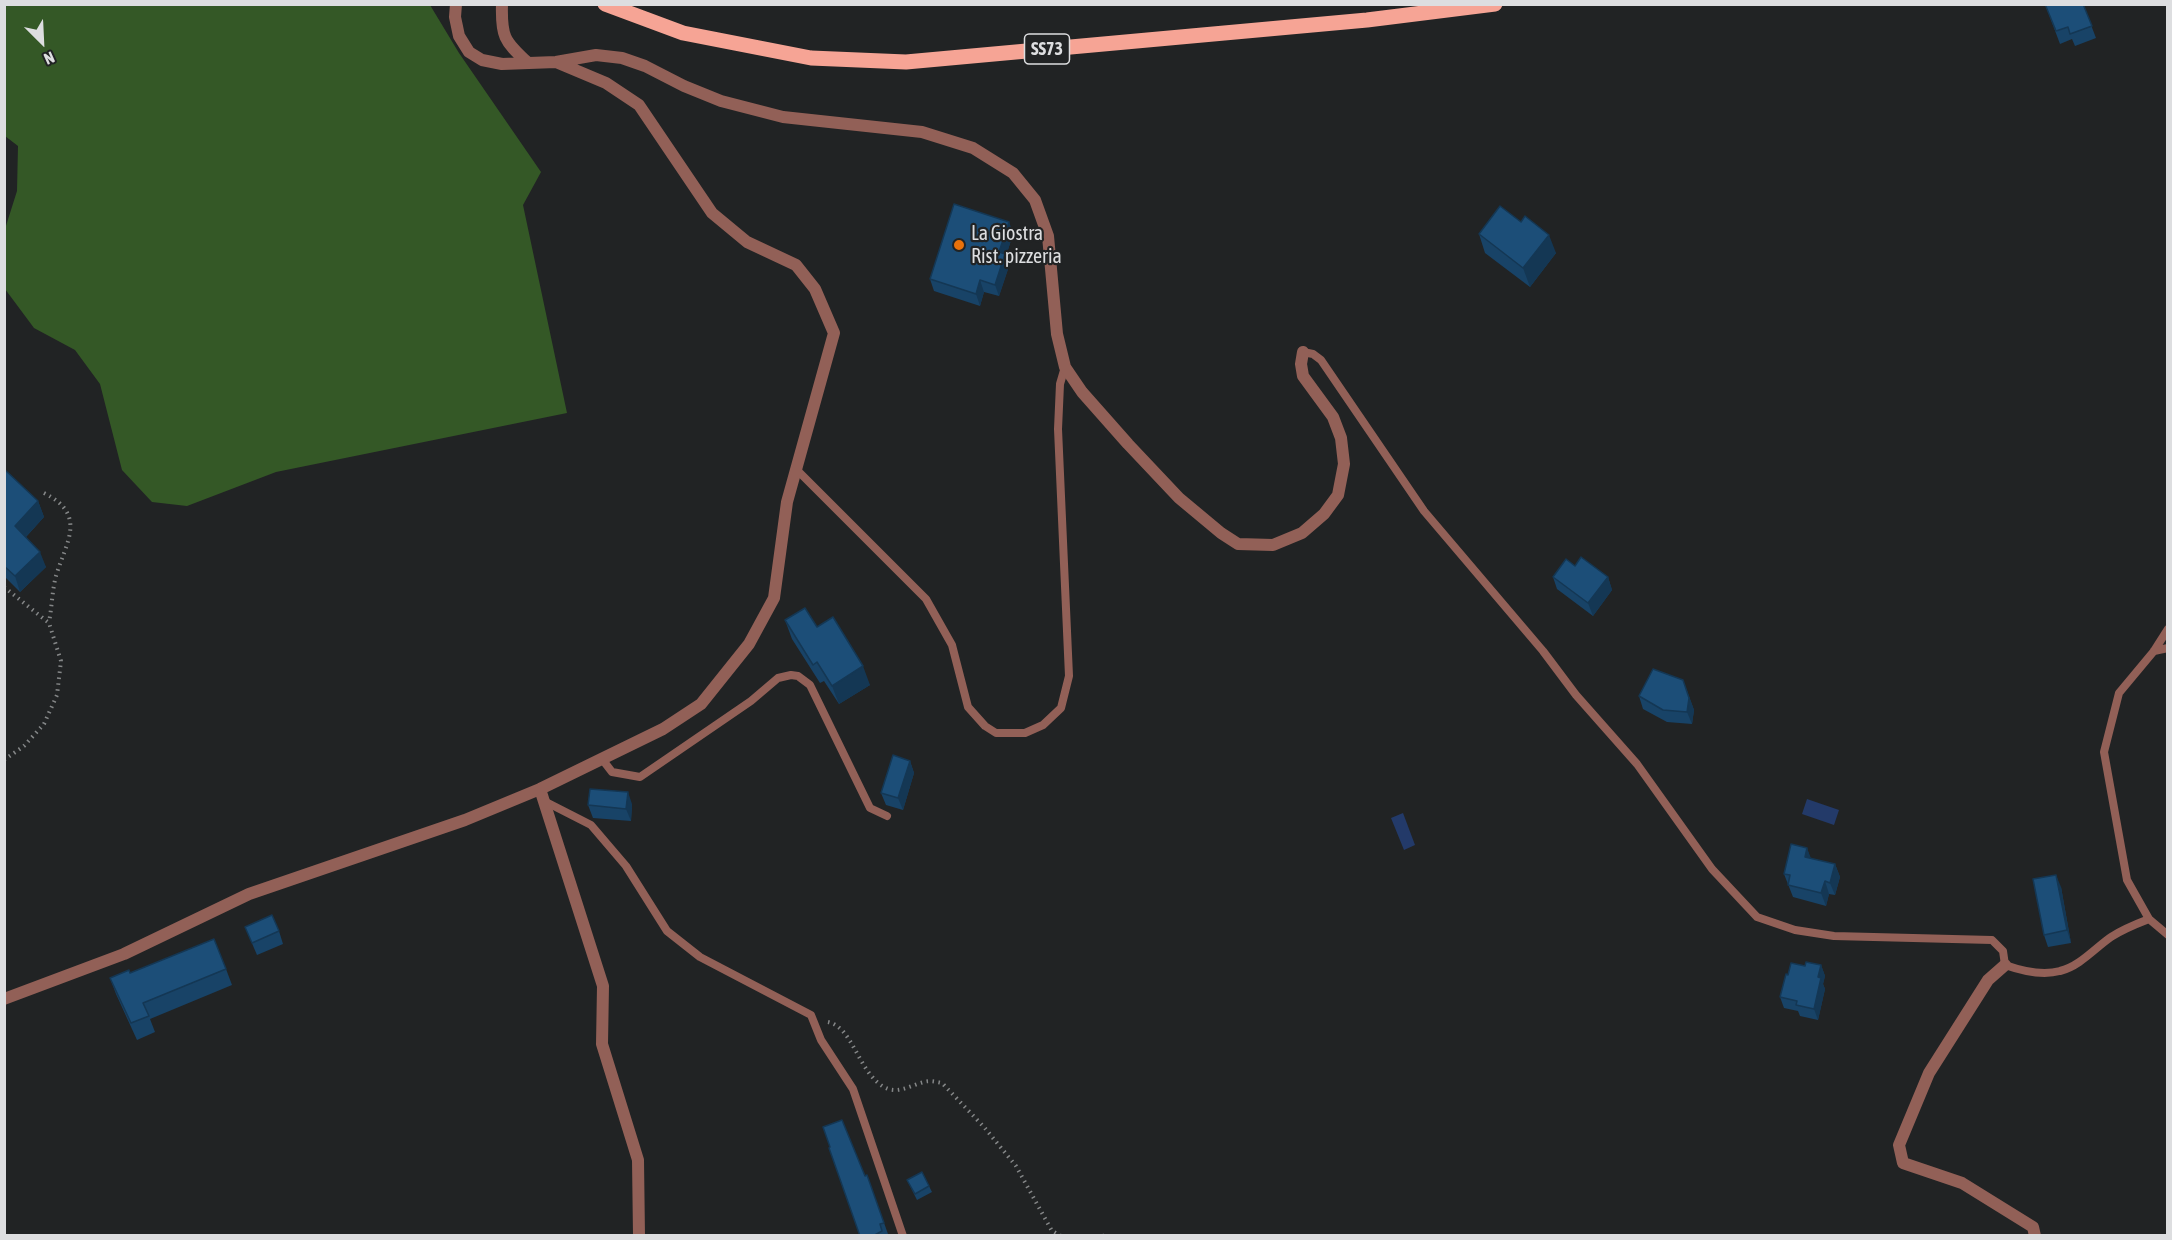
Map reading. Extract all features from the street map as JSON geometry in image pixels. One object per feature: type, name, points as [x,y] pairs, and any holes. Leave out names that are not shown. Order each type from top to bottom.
[{"type":"main road","name":"SS73","points":[[605,4],[683,33],[811,58],[906,62],[1367,20],[1495,4]]},
{"type":"street","points":[[456,4],[455,17],[459,36],[469,52],[482,60],[502,64],[556,62],[596,55],[622,58],[645,66],[684,86],[721,101],[783,117],[922,132],[973,148],[1013,173],[1035,200],[1048,236],[1057,334],[1065,367],[1082,392],[1179,498],[1238,544],[1274,545],[1302,533],[1324,514],[1338,495],[1344,464],[1341,438],[1333,417],[1303,376],[1301,364],[1303,352]]},
{"type":"street","points":[[503,5],[502,30],[509,45],[526,62]]},
{"type":"street","points":[[4,999],[124,954],[249,894],[542,795],[602,759],[663,729],[701,704],[749,644],[774,598],[787,502],[834,333],[815,289],[796,265],[747,242],[712,213],[639,105],[606,83],[556,62]]},
{"type":"street","points":[[542,795],[603,986],[602,1044],[638,1160],[639,1236]]},
{"type":"street","points":[[2005,965],[1988,980],[1929,1073],[1899,1145],[1903,1163],[1962,1183],[2033,1227],[2035,1236]]},
{"type":"lane","points":[[1303,352],[1313,354],[1321,360],[1424,511],[1543,651],[1576,695],[1637,764],[1712,869],[1757,917],[1795,930],[1834,936],[1992,940],[2003,951],[2005,965],[2028,972],[2060,971],[2080,962],[2111,937],[2149,919]]},
{"type":"lane","points":[[796,469],[926,599],[952,645],[968,706],[985,726],[996,733],[1025,733],[1043,725],[1061,708],[1069,676],[1058,429],[1060,384],[1065,367]]},
{"type":"lane","points":[[2168,629],[2154,651],[2119,693],[2104,752],[2127,880],[2149,919],[2168,935]]},
{"type":"lane","points":[[2154,651],[2168,648]]},
{"type":"lane","points":[[602,759],[612,772],[640,777],[751,701],[778,678],[798,676],[810,685],[870,808],[887,816]]},
{"type":"lane","points":[[542,795],[591,825],[626,866],[667,931],[700,957],[810,1015],[821,1040],[853,1089],[903,1236]]},
{"type":"path","points":[[4,760],[35,736],[57,695],[61,661],[49,623],[56,578],[72,534],[65,510],[53,497],[44,493]]},
{"type":"path","points":[[4,587],[49,623]]},
{"type":"path","points":[[812,1018],[835,1023],[847,1035],[856,1055],[868,1072],[885,1088],[900,1090],[926,1081],[942,1083],[984,1127],[1016,1166],[1052,1232],[1061,1236]]},
{"type":"green space","points":[[5,4],[430,5],[459,53],[541,172],[523,205],[567,413],[276,472],[187,506],[152,502],[122,470],[100,384],[75,350],[34,328],[5,289],[5,229],[17,191],[18,146],[5,136]]},
{"type":"water","points":[[1807,799],[1839,810],[1834,825],[1802,814]]},
{"type":"water","points":[[1403,813],[1415,845],[1404,850],[1391,818]]},
{"type":"building","points":[[2045,4],[2083,4],[2092,26],[2070,34],[2068,27],[2056,31]]},
{"type":"building","points":[[954,204],[1009,222],[999,252],[1005,254],[995,285],[980,280],[976,294],[930,279]]},
{"type":"building","points":[[1500,206],[1521,222],[1525,216],[1549,235],[1523,268],[1479,234]]},
{"type":"building","points":[[4,469],[38,501],[15,526],[40,552],[15,576],[4,566]]},
{"type":"building","points":[[1581,557],[1608,577],[1588,603],[1553,577],[1566,559],[1575,566]]},
{"type":"building","points":[[805,608],[817,627],[833,617],[863,666],[832,686],[817,662],[813,665],[785,620]]},
{"type":"building","points":[[1653,669],[1683,680],[1689,698],[1687,712],[1663,710],[1639,696]]},
{"type":"building","points":[[893,755],[910,761],[898,798],[881,793]]},
{"type":"building","points":[[590,789],[628,792],[626,809],[588,805]]},
{"type":"building","points":[[1791,844],[1807,848],[1805,857],[1835,864],[1830,883],[1825,881],[1821,893],[1788,885],[1790,875],[1784,874]]},
{"type":"building","points":[[2056,875],[2067,930],[2044,935],[2033,879]]},
{"type":"building","points":[[272,915],[279,931],[252,943],[245,927]]},
{"type":"building","points":[[214,939],[226,969],[143,1003],[149,1016],[131,1023],[110,978],[129,970],[130,973]]},
{"type":"building","points":[[1806,962],[1821,965],[1818,977],[1821,978],[1814,1009],[1796,1005],[1797,1001],[1780,997],[1791,963],[1805,966]]},
{"type":"building","points":[[842,1120],[865,1176],[867,1175],[884,1223],[880,1224],[882,1231],[873,1236],[860,1236],[823,1127]]},
{"type":"building","points":[[922,1172],[929,1186],[915,1194],[907,1180]]},
{"type":"place","name":"La Giostra Rist. pizzeria","points":[[959,245]]}]
